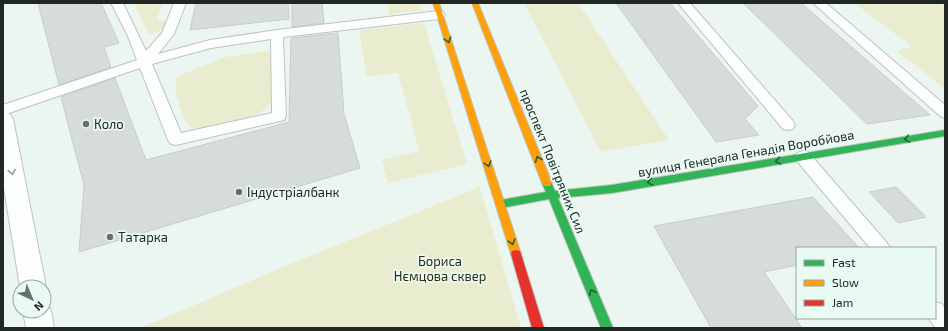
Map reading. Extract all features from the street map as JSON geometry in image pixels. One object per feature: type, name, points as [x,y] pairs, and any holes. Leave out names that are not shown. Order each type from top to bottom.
[{"type":"main road","name":"проспект Повітряних Сил","points":[[475,3],[607,328]]},
{"type":"main road","points":[[438,9],[501,204],[538,328]]},
{"type":"main road","name":"вулиця Генерала Генадія Воробйова","points":[[501,204],[552,195],[612,189],[945,133]]},
{"type":"street","points":[[4,129],[32,279]]},
{"type":"lane","points":[[117,3],[133,34],[176,140],[279,116],[277,34]]},
{"type":"lane","points":[[144,62],[168,34],[180,3]]},
{"type":"lane","points":[[684,3],[788,125]]},
{"type":"lane","points":[[819,3],[945,113]]},
{"type":"lane","points":[[3,110],[144,62],[210,44],[438,9]]},
{"type":"lane","points":[[803,157],[880,247]]},
{"type":"lane","points":[[936,312],[945,323]]},
{"type":"green space","points":[[134,3],[163,3],[156,21],[166,20],[164,29],[150,34],[148,33]]},
{"type":"green space","points":[[387,3],[419,3],[420,11],[389,14]]},
{"type":"green space","points":[[524,3],[578,3],[669,140],[601,152]]},
{"type":"green space","points":[[854,3],[938,3],[945,7],[945,89],[897,51],[909,48],[909,44]]},
{"type":"green space","points":[[424,23],[467,164],[388,183],[382,160],[419,151],[398,73],[367,77],[359,30]]},
{"type":"green space","points":[[269,51],[272,72],[272,100],[266,108],[252,119],[199,130],[190,127],[184,119],[176,94],[176,77],[225,57]]},
{"type":"green space","name":"Бориса Нємцова сквер","points":[[479,184],[521,328],[141,328],[295,262],[475,189]]},
{"type":"building","points":[[38,3],[101,3],[119,43],[104,47],[111,67],[59,85]]},
{"type":"building","points":[[196,3],[288,3],[289,19],[190,30]]},
{"type":"building","points":[[292,3],[322,3],[324,23],[292,27]]},
{"type":"building","points":[[616,3],[670,3],[758,106],[745,119],[759,135],[716,142]]},
{"type":"building","points":[[743,3],[801,3],[930,115],[867,124]]},
{"type":"building","points":[[338,33],[344,114],[360,168],[79,252],[84,185],[61,97],[115,78],[146,160],[289,122],[291,38]]},
{"type":"building","points":[[896,187],[926,217],[898,223],[869,192]]},
{"type":"building","points":[[813,197],[858,247],[796,247],[796,265],[764,272],[802,328],[711,328],[654,226]]},
{"type":"traffic: fast","points":[[501,204],[552,195],[612,189],[945,133]]},
{"type":"traffic: fast","points":[[547,183],[607,328]]},
{"type":"traffic: slow","points":[[436,3],[516,254]]},
{"type":"traffic: slow","points":[[475,3],[547,183]]},
{"type":"traffic: jam","points":[[516,254],[538,328]]},
{"type":"place","name":"Коло","points":[[86,124]]},
{"type":"place","name":"Індустріалбанк","points":[[239,192]]},
{"type":"place","name":"Татарка","points":[[110,237]]}]
